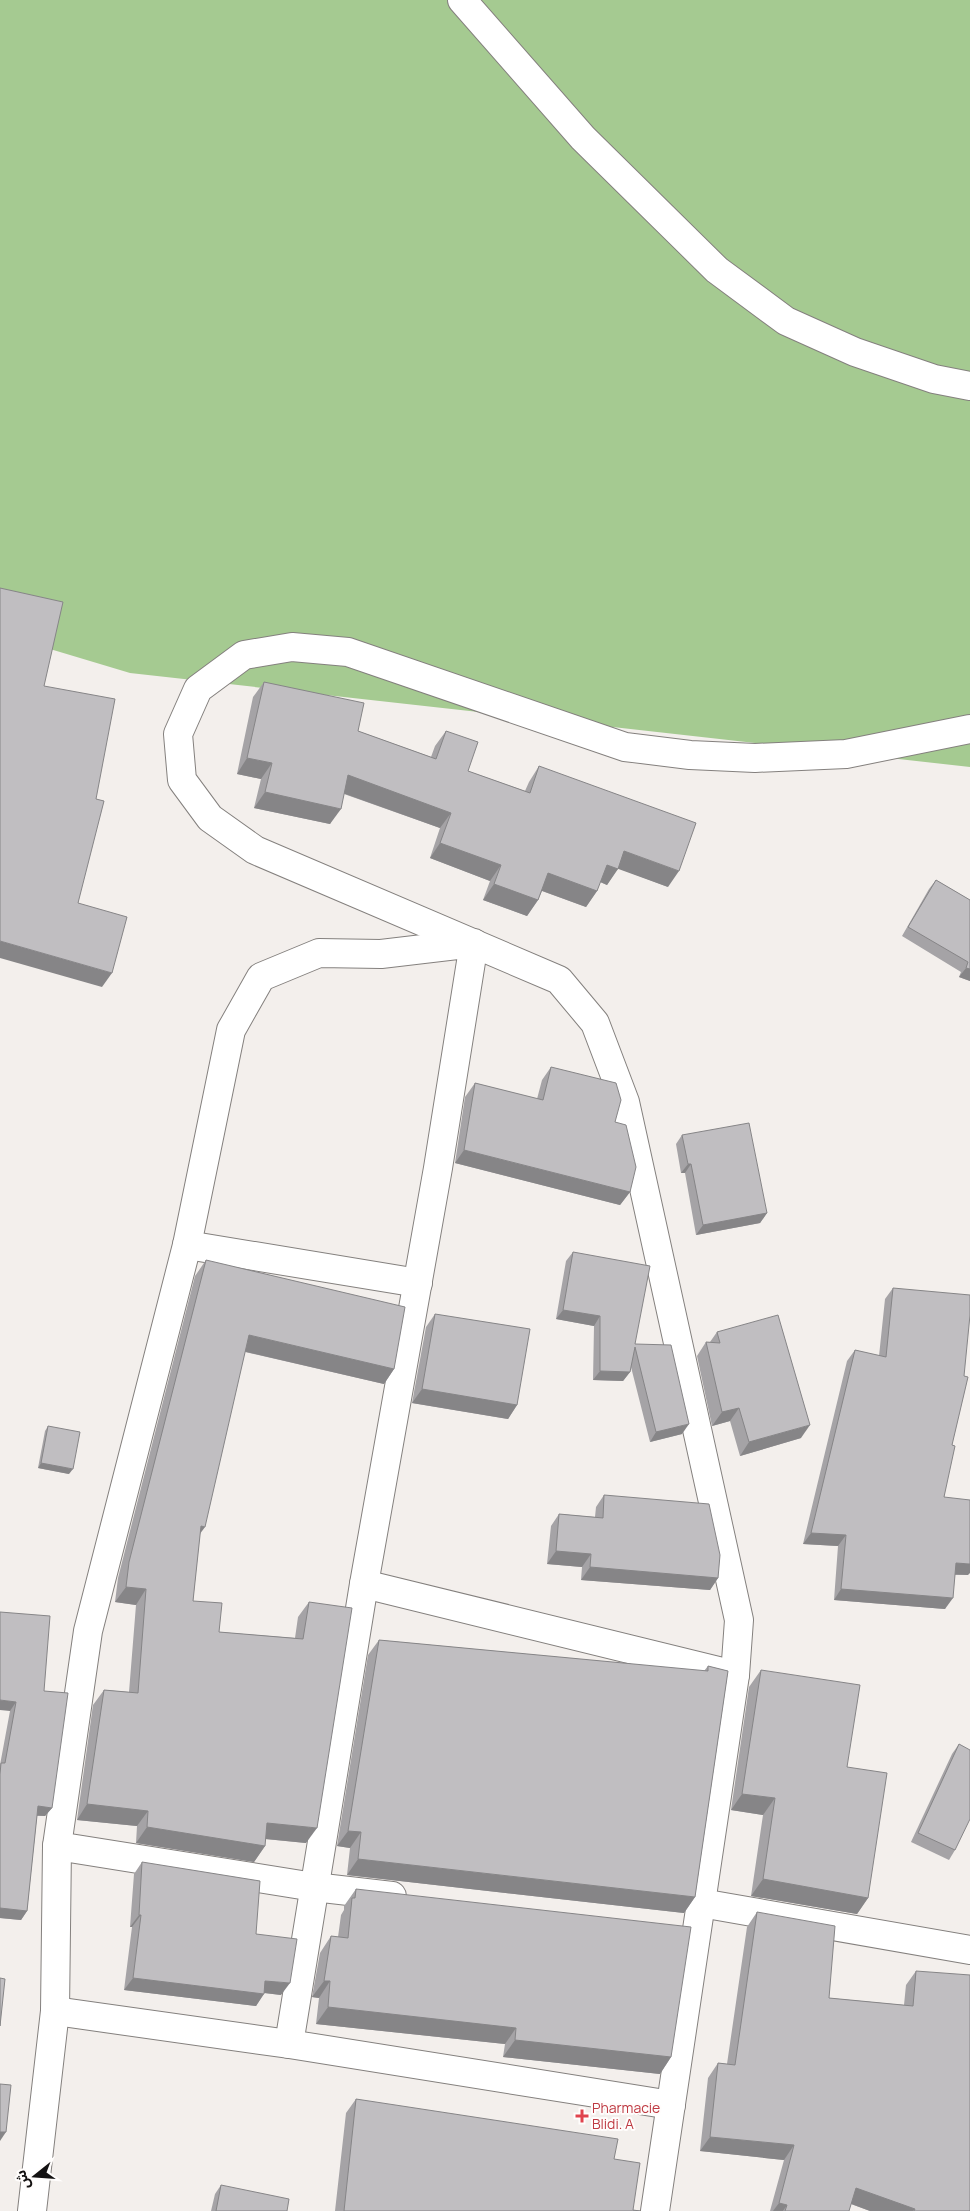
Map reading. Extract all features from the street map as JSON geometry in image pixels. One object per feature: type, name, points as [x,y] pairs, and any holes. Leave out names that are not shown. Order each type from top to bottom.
[{"type":"street","points":[[462,0],[583,138],[717,270],[786,321],[855,352],[934,379],[970,386]]},
{"type":"street","points":[[658,2210],[671,2105],[735,1675],[739,1620],[625,1102],[595,1023],[559,980],[255,850],[210,818],[182,780],[178,734],[198,689],[244,656],[292,647],[348,652],[625,747],[690,755],[755,758],[846,754],[970,729]]},
{"type":"street","points":[[32,2211],[55,2011],[57,1846],[88,1631],[187,1245],[231,1030],[261,977],[319,953],[381,954],[474,944]]},
{"type":"street","points":[[289,2044],[364,1584],[418,1282],[474,944]]},
{"type":"street","points":[[187,1245],[418,1282]]},
{"type":"street","points":[[364,1584],[735,1675]]},
{"type":"street","points":[[57,1846],[314,1887],[412,1898]]},
{"type":"street","points":[[702,1903],[970,1950]]},
{"type":"street","points":[[668,1926],[697,1930]]},
{"type":"street","points":[[55,2011],[289,2044],[671,2105]]},
{"type":"green space","points":[[0,0],[970,0],[970,767],[130,673],[0,634]]},
{"type":"building","points":[[0,588],[63,602],[44,686],[115,699],[96,799],[104,801],[78,903],[127,917],[112,973],[0,941]]},
{"type":"building","points":[[264,682],[364,703],[358,731],[436,759],[446,731],[478,742],[468,771],[530,793],[539,766],[696,823],[679,871],[624,851],[618,869],[607,865],[597,891],[548,873],[538,900],[494,884],[501,865],[440,843],[451,813],[348,775],[341,809],[265,792],[272,763],[247,758]]},
{"type":"building","points":[[936,880],[970,900],[970,969],[966,968],[968,962],[908,927]]},
{"type":"building","points":[[551,1067],[616,1083],[621,1100],[615,1122],[626,1125],[636,1167],[630,1192],[464,1150],[475,1083],[543,1100]]},
{"type":"building","points":[[749,1123],[767,1213],[703,1225],[691,1164],[688,1164],[682,1135]]},
{"type":"building","points":[[573,1252],[650,1266],[635,1344],[671,1345],[689,1424],[656,1432],[635,1347],[630,1372],[600,1371],[600,1316],[563,1310]]},
{"type":"building","points":[[206,1260],[405,1307],[394,1369],[249,1335],[205,1527],[201,1526],[193,1601],[222,1603],[219,1632],[303,1639],[309,1602],[352,1608],[317,1828],[267,1823],[265,1846],[147,1827],[148,1811],[87,1804],[104,1690],[138,1693],[146,1589],[126,1587],[129,1562]]},
{"type":"building","points":[[893,1288],[970,1295],[964,1376],[968,1377],[952,1445],[955,1446],[944,1497],[970,1500],[970,1564],[956,1563],[953,1598],[841,1589],[846,1535],[811,1533],[855,1350],[886,1357]]},
{"type":"building","points":[[435,1314],[530,1329],[517,1405],[422,1389]]},
{"type":"building","points":[[778,1315],[810,1425],[749,1442],[739,1408],[722,1412],[706,1342],[720,1343],[717,1332]]},
{"type":"building","points":[[48,1426],[80,1432],[73,1469],[41,1463]]},
{"type":"building","points":[[604,1495],[709,1504],[720,1555],[718,1578],[590,1567],[591,1554],[556,1551],[559,1514],[603,1518]]},
{"type":"building","points":[[0,1612],[50,1616],[44,1691],[68,1693],[52,1808],[38,1806],[27,1911],[0,1908],[0,1774],[1,1763],[5,1763],[16,1702],[0,1700]]},
{"type":"building","points":[[379,1640],[708,1671],[708,1666],[728,1671],[695,1897],[358,1859],[361,1832],[348,1831]]},
{"type":"building","points":[[761,1670],[860,1685],[847,1767],[887,1773],[868,1898],[763,1879],[775,1798],[742,1794]]},
{"type":"building","points":[[959,1744],[970,1750],[970,1819],[955,1850],[918,1833]]},
{"type":"building","points":[[142,1862],[260,1881],[256,1934],[297,1939],[290,1983],[265,1981],[264,1994],[133,1978],[141,1915],[139,1915]]},
{"type":"building","points":[[356,1889],[691,1927],[671,2057],[515,2040],[516,2028],[328,2007],[330,1981],[324,1981],[331,1936],[348,1938],[352,1898],[355,1898]]},
{"type":"building","points":[[757,1912],[835,1926],[829,1998],[913,2006],[916,1971],[970,1975],[970,2211],[914,2211],[915,2209],[856,2188],[849,2211],[785,2211],[787,2205],[779,2203],[794,2145],[710,2137],[718,2063],[735,2065]]},
{"type":"building","points":[[0,1978],[5,1979],[0,2026]]},
{"type":"building","points":[[0,2084],[11,2085],[6,2132],[0,2132]]},
{"type":"building","points":[[356,2099],[618,2139],[614,2159],[640,2163],[633,2210],[640,2211],[344,2211]]},
{"type":"building","points":[[221,2185],[289,2199],[287,2211],[216,2211]]},
{"type":"place","name":"Pharmacie Blidi. A","points":[[582,2116]]}]
